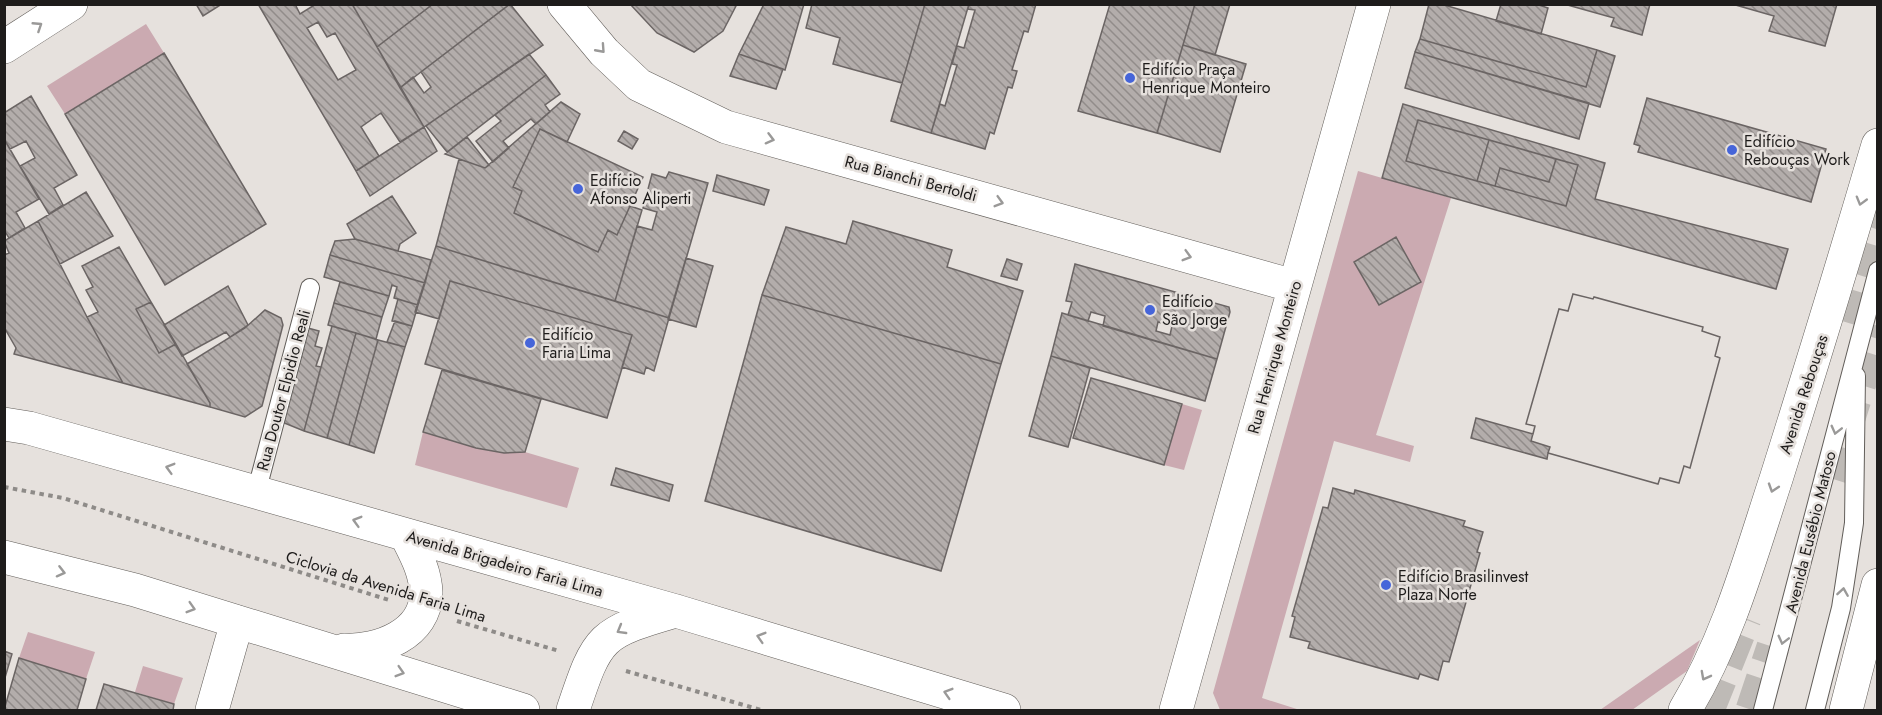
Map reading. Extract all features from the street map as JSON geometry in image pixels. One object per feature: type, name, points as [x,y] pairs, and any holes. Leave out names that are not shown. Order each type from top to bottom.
[{"type":"main road","points":[[4,47],[71,4]]},
{"type":"main road","name":"Rua Bianchi Bertoldi","points":[[564,4],[604,52],[639,85],[685,110],[726,127],[1294,286]]},
{"type":"main road","name":"Rua Henrique Monteiro","points":[[1176,711],[1374,4]]},
{"type":"main road","name":"Avenida Rebouças","points":[[1685,711],[1705,678],[1722,641],[1814,363],[1878,145]]},
{"type":"main road","name":"Avenida Brigadeiro Faria Lima","points":[[4,424],[29,428],[676,611],[1004,711]]},
{"type":"main road","points":[[324,649],[375,649],[404,633],[422,611],[426,600],[423,573],[406,535]]},
{"type":"main road","points":[[4,557],[135,590],[523,711]]},
{"type":"main road","points":[[1846,711],[1878,585]]},
{"type":"main road","points":[[573,711],[590,660],[605,639],[625,626],[676,611]]},
{"type":"main road","points":[[212,711],[237,622]]},
{"type":"lane","name":"Avenida Eusébio Matoso","points":[[1762,711],[1878,272]]},
{"type":"lane","name":"Rua Doutor Elpidio Reali","points":[[255,493],[310,288]]},
{"type":"lane","name":"Avenida Eusébio Matoso","points":[[1815,711],[1841,608],[1854,523],[1855,353]]},
{"type":"path","name":"Ciclovia da Avenida Faria Lima","points":[[4,487],[63,498],[422,611],[761,711]]},
{"type":"shaded area","points":[[146,24],[164,53],[65,114],[47,86]]},
{"type":"shaded area","points":[[1358,171],[1451,198],[1376,435],[1414,446],[1410,462],[1334,441],[1262,698],[1300,710],[1220,710],[1213,693]]},
{"type":"shaded area","points":[[1182,404],[1202,410],[1184,470],[1164,465]]},
{"type":"shaded area","points":[[423,432],[476,448],[525,452],[579,468],[567,508],[415,465]]},
{"type":"shaded area","points":[[28,632],[95,652],[86,679],[19,658]]},
{"type":"shaded area","points":[[1700,640],[1687,671],[1632,710],[1600,710]]},
{"type":"shaded area","points":[[143,666],[183,678],[174,704],[135,692]]},
{"type":"building","points":[[196,4],[222,4],[203,16]]},
{"type":"building","points":[[258,4],[295,4],[300,14],[316,4],[352,4],[424,127],[400,142],[381,113],[361,127],[379,156],[356,171]],"holes":[[[318,22],[327,37],[335,33],[356,70],[338,80],[307,28]]]},
{"type":"building","points":[[352,4],[433,4],[377,47]]},
{"type":"building","points":[[433,4],[510,4],[400,88],[377,47]]},
{"type":"building","points":[[510,4],[543,45],[424,127],[400,88],[413,77],[424,93],[431,87],[421,72]]},
{"type":"building","points":[[630,4],[737,4],[723,31],[694,52],[657,33]]},
{"type":"building","points":[[764,4],[804,4],[785,70],[739,54]]},
{"type":"building","points":[[812,4],[925,4],[902,83],[833,64],[840,38],[806,28]]},
{"type":"building","points":[[925,4],[969,4],[931,133],[891,121]]},
{"type":"building","points":[[969,4],[1036,4],[1028,32],[1024,31],[1012,70],[1017,71],[1012,88],[1008,87],[994,134],[990,132],[985,149],[931,133],[940,104],[945,106],[957,65],[952,64],[957,46],[964,48],[975,10],[968,9]]},
{"type":"building","name":"Edifício Praça Henrique Monteiro","points":[[1110,4],[1195,4],[1157,133],[1078,111]]},
{"type":"building","points":[[1195,4],[1230,4],[1215,55],[1183,45]]},
{"type":"building","points":[[1429,4],[1441,4],[1597,50],[1586,87],[1420,39]]},
{"type":"building","points":[[1501,4],[1536,4],[1548,8],[1541,34],[1496,21]]},
{"type":"building","points":[[1564,4],[1650,4],[1642,35],[1611,26],[1614,18]]},
{"type":"building","points":[[1732,4],[1837,4],[1825,46],[1769,31],[1774,16]]},
{"type":"building","points":[[1420,39],[1586,87],[1597,50],[1615,56],[1600,107],[1415,52]]},
{"type":"building","points":[[1183,45],[1246,64],[1220,152],[1157,133]]},
{"type":"building","points":[[1415,52],[1589,103],[1579,139],[1405,88]]},
{"type":"building","points":[[164,53],[266,224],[165,285],[65,114]]},
{"type":"building","points":[[529,54],[546,75],[447,152],[426,126]]},
{"type":"building","points":[[739,54],[783,69],[776,89],[730,76]]},
{"type":"building","points":[[546,75],[560,94],[545,105],[550,112],[536,124],[531,119],[503,141],[509,148],[493,162],[476,141],[501,121],[495,115]]},
{"type":"building","points":[[31,96],[77,175],[54,188],[63,205],[49,214],[20,166],[35,158],[26,141],[10,149],[4,139],[4,113]]},
{"type":"building","name":"Edifício Rebouças Work","points":[[1647,98],[1826,149],[1811,202],[1638,152],[1640,146],[1634,144]]},
{"type":"building","points":[[561,102],[580,114],[567,142],[540,129],[513,187],[522,191],[514,213],[598,252],[608,230],[617,235],[630,206],[642,210],[615,301],[436,246],[459,159],[485,168]]},
{"type":"building","points":[[1403,104],[1605,163],[1595,199],[1788,249],[1776,289],[1382,178]],"holes":[[[1418,120],[1578,165],[1566,206],[1406,161]]]},
{"type":"building","points":[[1418,120],[1489,140],[1477,181],[1406,161]]},
{"type":"building","points":[[424,127],[437,151],[370,196],[356,171]]},
{"type":"building","name":"Edifício Afonso Aliperti","points":[[540,129],[643,177],[617,235],[608,230],[598,252],[514,213],[522,191],[513,187]]},
{"type":"building","points":[[624,131],[638,139],[632,149],[618,141]]},
{"type":"building","points":[[467,137],[489,165],[485,168],[445,154]]},
{"type":"building","points":[[4,139],[39,199],[16,212],[25,228],[9,238],[4,230]]},
{"type":"building","points":[[1489,140],[1556,159],[1549,182],[1500,168],[1495,186],[1477,181]]},
{"type":"building","points":[[1556,159],[1578,165],[1566,206],[1495,186],[1500,168],[1549,182]]},
{"type":"building","points":[[669,172],[708,183],[669,318],[615,301],[637,226],[652,230],[657,212],[643,208],[652,174],[666,178]]},
{"type":"building","points":[[717,175],[769,190],[764,205],[713,191]]},
{"type":"building","points":[[86,192],[113,236],[60,264],[38,221]]},
{"type":"building","points":[[392,196],[416,233],[400,244],[398,251],[355,239],[347,224]]},
{"type":"building","points":[[38,221],[123,383],[14,354],[16,348],[4,327],[4,255],[9,253],[4,241]]},
{"type":"building","points":[[853,221],[952,250],[947,267],[1023,291],[1001,364],[762,295],[786,227],[846,244]]},
{"type":"building","points":[[1396,237],[1421,282],[1379,305],[1354,262]]},
{"type":"building","points":[[355,239],[431,260],[425,283],[330,255],[335,241]]},
{"type":"building","points":[[436,246],[669,318],[654,371],[646,367],[644,374],[622,367],[632,335],[450,281],[439,319],[415,312]]},
{"type":"building","points":[[119,247],[151,302],[136,309],[159,353],[176,344],[210,403],[210,407],[123,383],[87,317],[98,312],[86,290],[93,287],[82,266]]},
{"type":"building","points":[[330,255],[425,283],[418,305],[394,298],[397,287],[392,285],[389,296],[324,277]]},
{"type":"building","points":[[686,258],[713,266],[696,327],[668,319]]},
{"type":"building","points":[[1007,259],[1022,264],[1017,280],[1001,276]]},
{"type":"building","name":"Edifício São Jorge","points":[[1075,264],[1229,307],[1230,312],[1217,359],[1103,326],[1105,316],[1091,312],[1088,321],[1068,315],[1072,302],[1066,301]],"holes":[[[1158,322],[1172,326],[1170,335],[1156,331]]]},
{"type":"building","name":"Edifício Faria Lima","points":[[450,281],[632,335],[607,418],[425,364]]},
{"type":"building","points":[[340,282],[389,296],[382,317],[334,303]]},
{"type":"building","points":[[228,286],[248,325],[230,337],[226,332],[182,356],[164,325]]},
{"type":"building","points":[[1573,294],[1593,299],[1594,297],[1703,327],[1702,331],[1720,337],[1715,356],[1720,358],[1690,468],[1684,466],[1679,483],[1660,478],[1658,484],[1548,453],[1550,447],[1531,441],[1535,426],[1526,424],[1559,309],[1568,311]]},
{"type":"building","points":[[1573,294],[1593,299],[1594,297],[1703,327],[1702,331],[1720,337],[1715,356],[1720,358],[1690,468],[1684,466],[1679,483],[1660,478],[1658,484],[1548,453],[1547,459],[1471,438],[1476,418],[1533,434],[1535,426],[1526,424],[1559,309],[1568,311]]},
{"type":"building","points":[[762,295],[1001,364],[941,571],[705,501]]},
{"type":"building","points":[[398,299],[418,305],[412,326],[392,321]]},
{"type":"building","points":[[151,302],[176,344],[159,353],[136,309]]},
{"type":"building","points":[[334,303],[382,317],[376,339],[328,325]]},
{"type":"building","points":[[265,310],[281,318],[283,325],[262,406],[245,417],[210,407],[210,403],[187,364],[245,328]]},
{"type":"building","points":[[1062,313],[1217,359],[1205,401],[1051,356]]},
{"type":"building","points":[[395,321],[412,326],[405,347],[387,342]]},
{"type":"building","points":[[332,326],[356,333],[327,438],[304,431]]},
{"type":"building","points":[[308,328],[319,331],[315,346],[322,348],[316,366],[321,367],[304,431],[282,422]]},
{"type":"building","points":[[356,333],[378,340],[349,445],[327,438]]},
{"type":"building","points":[[378,340],[405,347],[374,453],[349,445]]},
{"type":"building","points":[[1051,356],[1090,368],[1068,447],[1029,436]]},
{"type":"building","points":[[442,370],[541,399],[525,452],[504,453],[476,448],[423,432]]},
{"type":"building","points":[[1091,378],[1182,404],[1164,465],[1073,438]]},
{"type":"building","points":[[616,468],[673,485],[669,501],[611,485]]},
{"type":"building","name":"Edifício Brasilinvest Plaza Norte","points":[[1333,488],[1354,494],[1355,490],[1465,521],[1463,526],[1483,532],[1477,552],[1480,553],[1449,662],[1443,661],[1438,680],[1420,674],[1418,679],[1308,648],[1310,642],[1290,637],[1295,617],[1292,616],[1323,507],[1328,508]]},
{"type":"building","points":[[4,651],[12,654],[4,681]]},
{"type":"building","points":[[19,658],[86,679],[77,710],[4,710]]},
{"type":"building","points":[[104,684],[174,704],[173,710],[96,710]]},
{"type":"tunnel","points":[[1842,321],[1878,202]]},
{"type":"tunnel","points":[[1830,478],[1878,326]]},
{"type":"tunnel","points":[[1708,710],[1745,618]]},
{"type":"tunnel","points":[[1752,710],[1773,647]]},
{"type":"place","name":"Edifício Praça Henrique Monteiro","points":[[1130,78]]},
{"type":"place","name":"Edifício Rebouças Work","points":[[1732,150]]},
{"type":"place","name":"Edifício Afonso Aliperti","points":[[578,189]]},
{"type":"place","name":"Edifício São Jorge","points":[[1150,310]]},
{"type":"place","name":"Edifício Faria Lima","points":[[530,343]]},
{"type":"place","name":"Edifício Brasilinvest Plaza Norte","points":[[1386,585]]}]
